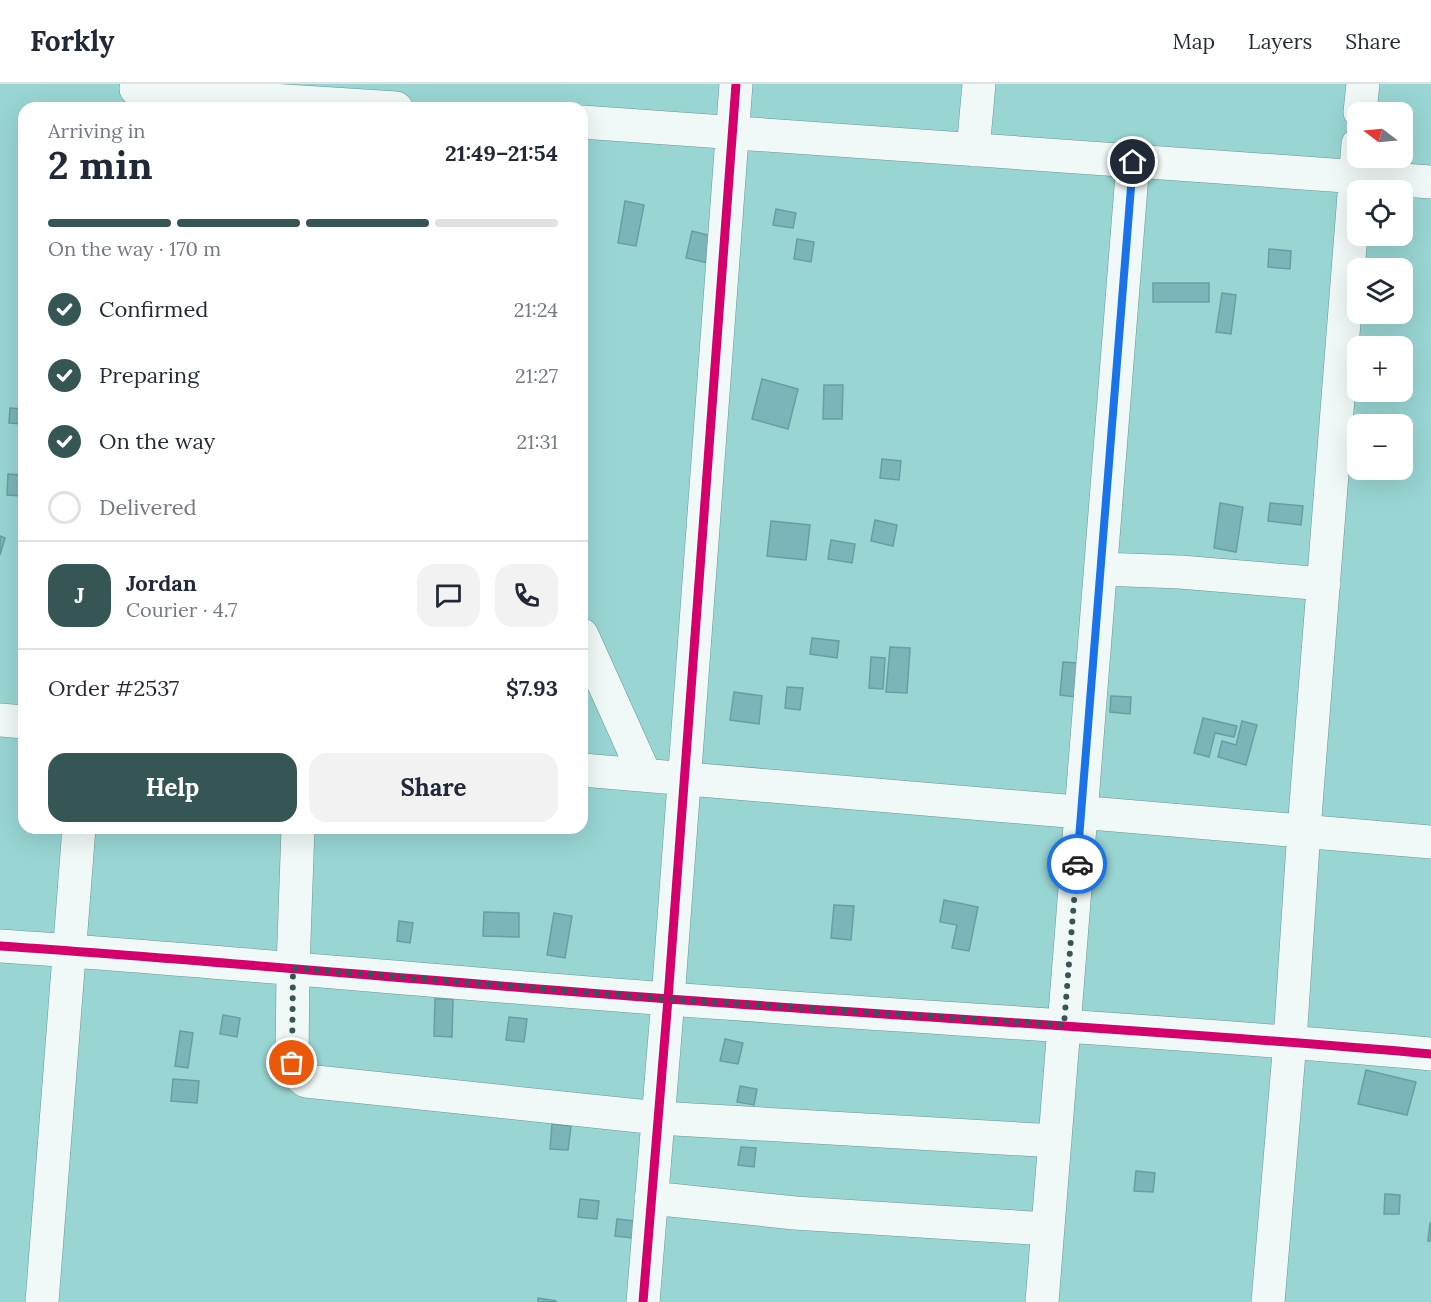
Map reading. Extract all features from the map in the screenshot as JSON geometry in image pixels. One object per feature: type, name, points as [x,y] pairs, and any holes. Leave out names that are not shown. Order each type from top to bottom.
[{"type":"street","points":[[643,1302],[668,999],[736,84]]},
{"type":"street","points":[[973,150],[979,84]]},
{"type":"street","points":[[1361,102],[1363,84]]},
{"type":"street","points":[[135,94],[346,99],[363,102]]},
{"type":"street","points":[[588,122],[1133,162],[1347,160]]},
{"type":"street","points":[[1042,1302],[1133,162]]},
{"type":"street","points":[[1268,1302],[1290,1041],[1304,830],[1355,168]]},
{"type":"street","points":[[1383,168],[1431,182]]},
{"type":"street","points":[[1101,569],[1180,572],[1324,584]]},
{"type":"street","points":[[588,648],[645,775]]},
{"type":"street","points":[[0,720],[18,722]]},
{"type":"street","points":[[588,770],[1431,842]]},
{"type":"street","points":[[42,1302],[79,834]]},
{"type":"street","points":[[298,834],[292,1063],[296,1073],[306,1081],[658,1118],[1055,1141]]},
{"type":"street","points":[[0,946],[668,999],[1290,1041],[1431,1054]]},
{"type":"street","points":[[651,1198],[795,1213],[1048,1229]]},
{"type":"building","points":[[625,201],[644,205],[636,246],[618,243]]},
{"type":"building","points":[[776,209],[796,213],[793,228],[773,225]]},
{"type":"building","points":[[692,231],[720,238],[713,264],[686,258]]},
{"type":"building","points":[[797,239],[814,242],[811,262],[794,259]]},
{"type":"building","points":[[1269,249],[1291,251],[1290,269],[1268,267]]},
{"type":"building","points":[[1153,283],[1209,283],[1209,302],[1153,302]]},
{"type":"building","points":[[1222,293],[1236,295],[1231,334],[1216,332]]},
{"type":"building","points":[[762,379],[798,389],[788,429],[752,419]]},
{"type":"building","points":[[824,385],[843,385],[842,419],[823,419]]},
{"type":"building","points":[[10,408],[18,409],[18,424],[9,423]]},
{"type":"building","points":[[882,459],[901,461],[899,480],[880,478]]},
{"type":"building","points":[[8,474],[18,475],[18,496],[7,495]]},
{"type":"building","points":[[1220,503],[1243,507],[1236,552],[1214,548]]},
{"type":"building","points":[[1270,503],[1303,506],[1301,525],[1268,521]]},
{"type":"building","points":[[875,520],[897,525],[893,546],[871,541]]},
{"type":"building","points":[[771,521],[810,525],[806,560],[767,556]]},
{"type":"building","points":[[0,536],[5,538],[0,555]]},
{"type":"building","points":[[831,540],[855,544],[852,563],[828,559]]},
{"type":"building","points":[[812,638],[839,641],[837,658],[810,654]]},
{"type":"building","points":[[890,647],[910,648],[907,693],[886,692]]},
{"type":"building","points":[[871,657],[885,658],[883,689],[869,688]]},
{"type":"building","points":[[1063,662],[1078,663],[1076,697],[1060,695]]},
{"type":"building","points":[[787,687],[803,688],[800,710],[785,708]]},
{"type":"building","points":[[734,692],[762,696],[759,724],[730,720]]},
{"type":"building","points":[[1111,696],[1131,697],[1130,714],[1110,712]]},
{"type":"building","points":[[1203,718],[1237,726],[1234,737],[1215,733],[1209,757],[1194,753]]},
{"type":"building","points":[[1242,721],[1257,725],[1246,765],[1218,757],[1222,741],[1236,745]]},
{"type":"building","points":[[944,900],[978,907],[969,951],[952,948],[957,925],[940,922]]},
{"type":"building","points":[[834,905],[854,906],[851,940],[831,938]]},
{"type":"building","points":[[484,912],[519,913],[519,937],[483,936]]},
{"type":"building","points":[[554,913],[572,916],[565,958],[547,955]]},
{"type":"building","points":[[399,921],[413,923],[410,943],[397,941]]},
{"type":"building","points":[[435,999],[453,999],[452,1037],[434,1036]]},
{"type":"building","points":[[223,1015],[240,1018],[237,1037],[220,1034]]},
{"type":"building","points":[[509,1017],[527,1019],[524,1042],[506,1040]]},
{"type":"building","points":[[180,1031],[193,1033],[188,1068],[175,1066]]},
{"type":"building","points":[[725,1039],[743,1043],[738,1064],[720,1061]]},
{"type":"building","points":[[1366,1070],[1416,1082],[1407,1115],[1358,1104]]},
{"type":"building","points":[[173,1079],[199,1081],[197,1103],[171,1101]]},
{"type":"building","points":[[740,1086],[757,1089],[754,1105],[737,1102]]},
{"type":"building","points":[[552,1124],[571,1126],[568,1150],[550,1149]]},
{"type":"building","points":[[741,1147],[756,1148],[754,1167],[738,1165]]},
{"type":"building","points":[[1136,1171],[1155,1173],[1153,1192],[1134,1191]]},
{"type":"building","points":[[1385,1194],[1400,1195],[1399,1214],[1384,1214]]},
{"type":"building","points":[[580,1199],[599,1201],[597,1219],[578,1217]]},
{"type":"building","points":[[617,1219],[635,1221],[633,1238],[615,1236]]},
{"type":"building","points":[[1430,1223],[1431,1241],[1428,1241]]},
{"type":"building","points":[[538,1298],[556,1301],[556,1302],[538,1302]]},
{"type":"cycle path","points":[[643,1302],[668,999],[736,84]]},
{"type":"cycle path","points":[[0,946],[585,993],[1240,1038],[1431,1054]]},
{"type":"way so far","points":[[292,1063],[293,968],[668,999],[1064,1025],[1077,864]]},
{"type":"route","points":[[1077,864],[1133,162]]}]
